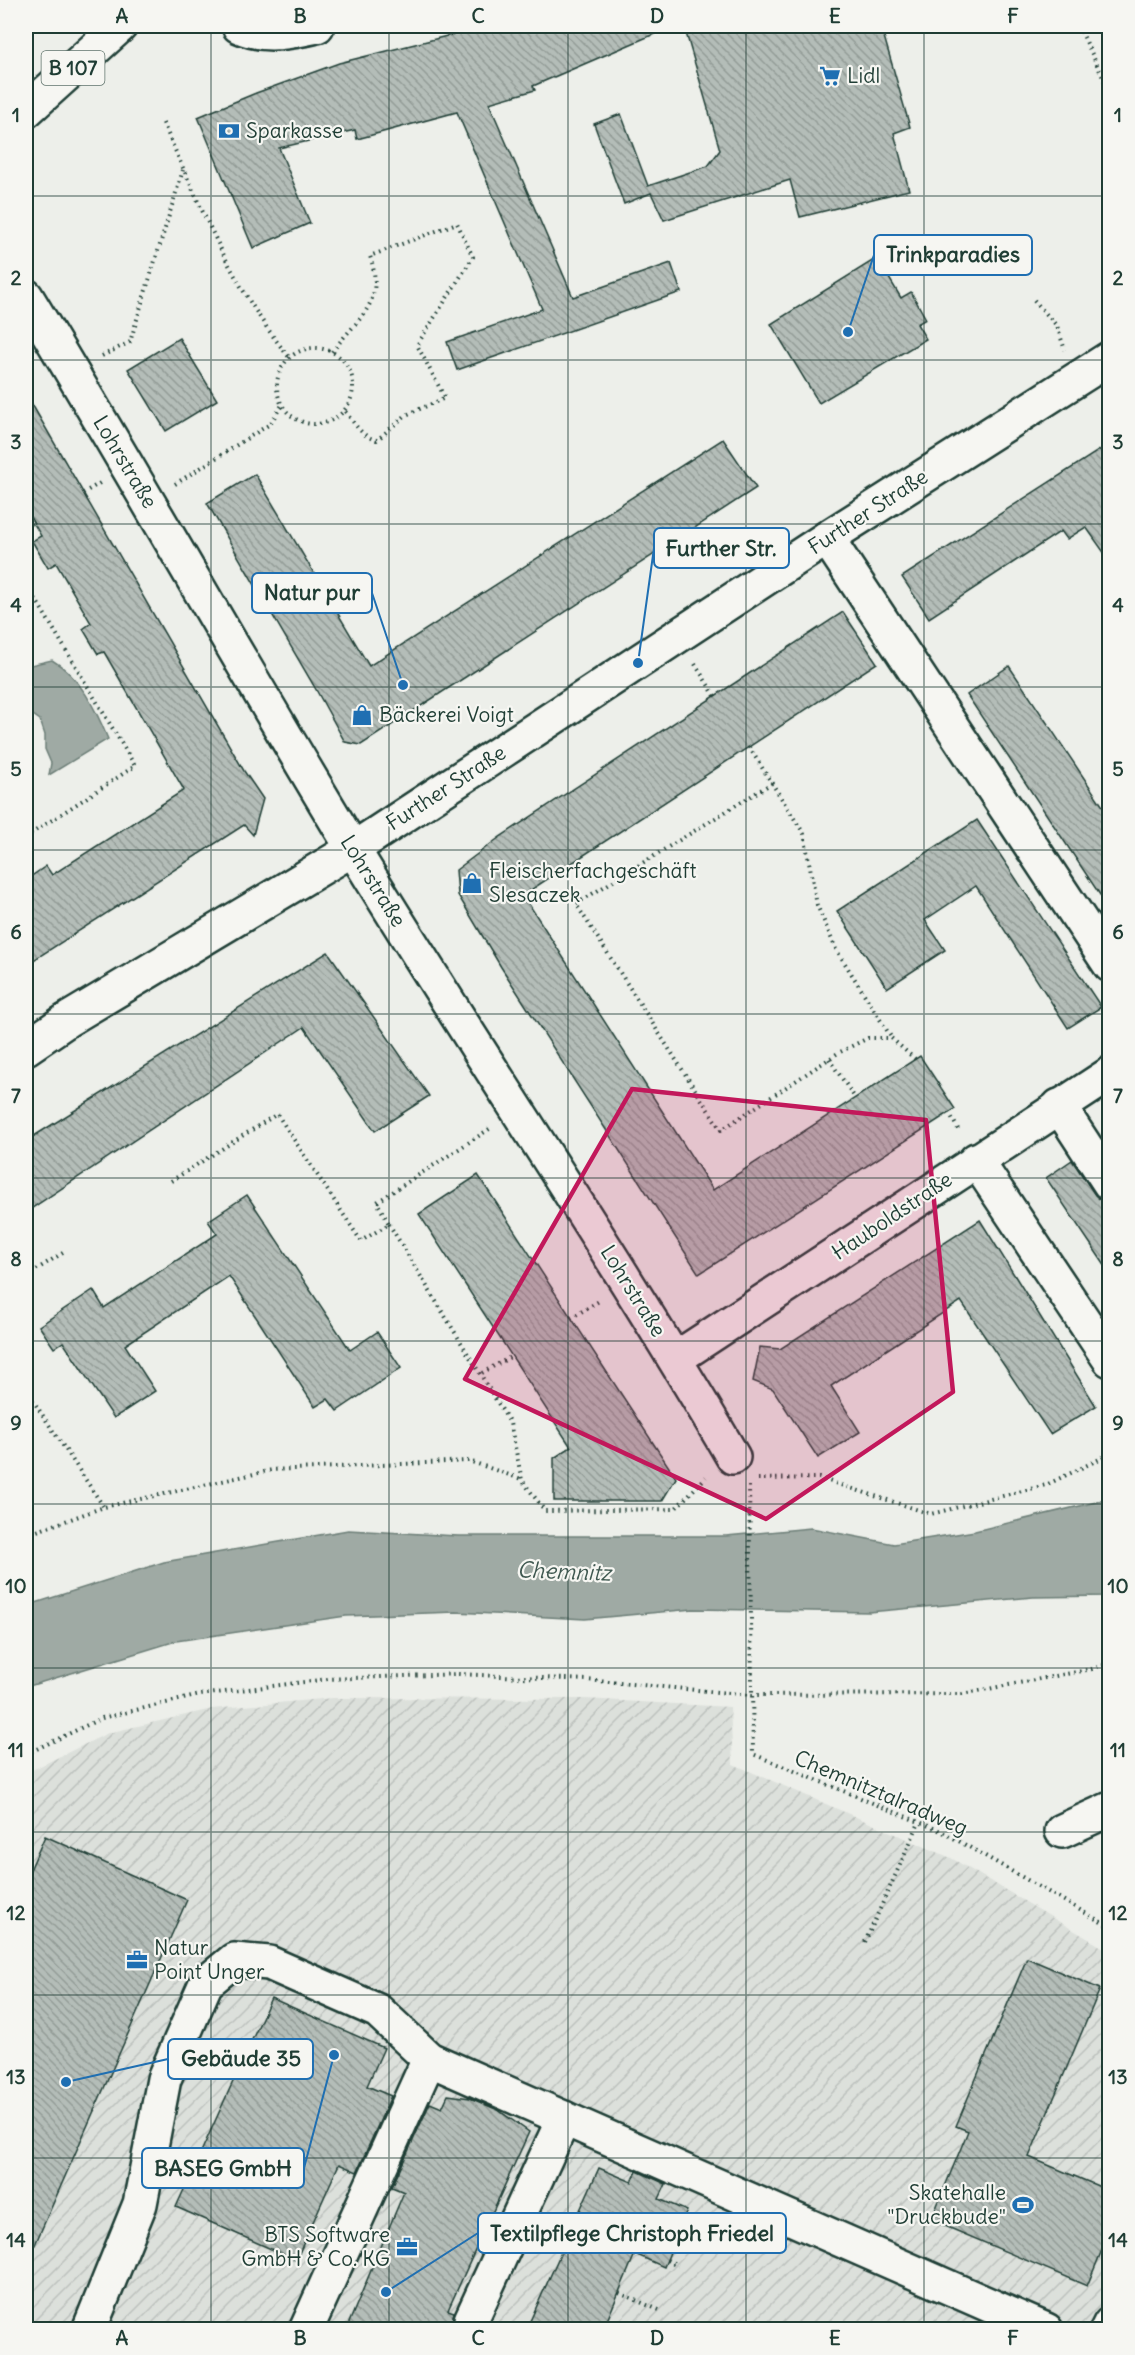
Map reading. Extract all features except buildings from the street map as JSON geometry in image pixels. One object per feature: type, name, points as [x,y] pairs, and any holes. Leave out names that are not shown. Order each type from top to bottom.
[{"type":"street","name":"B 107","points":[[26,111],[120,26]]},
{"type":"street","points":[[239,26],[255,33],[288,32],[317,26]]},
{"type":"street","name":"Lohrstraße","points":[[26,296],[353,849],[675,1359],[721,1466]]},
{"type":"street","name":"Further Straße","points":[[26,1048],[67,1020],[353,849],[827,538],[1075,379],[1107,365]]},
{"type":"street","points":[[827,538],[1110,965]]},
{"type":"street","name":"Hauboldstraße","points":[[675,1359],[1110,1074]]},
{"type":"street","points":[[1059,1106],[1110,1184]]},
{"type":"street","points":[[976,1160],[1110,1360]]},
{"type":"street","points":[[1062,1831],[1110,1809]]},
{"type":"street","points":[[89,2330],[140,2204],[164,2079],[206,1983],[234,1960],[269,1963],[378,2011],[429,2059],[1046,2330]]},
{"type":"street","points":[[306,2330],[429,2059]]},
{"type":"street","points":[[471,2320],[564,2118]]},
{"type":"street","points":[[1107,2330],[1110,2324]]},
{"type":"path","points":[[1058,26],[1081,31],[1108,88]]},
{"type":"path","points":[[163,123],[214,239],[264,327],[289,357]]},
{"type":"path","points":[[71,371],[130,342],[184,170]]},
{"type":"path","points":[[332,352],[359,322],[373,298],[375,273],[370,256],[457,223],[472,257],[417,345],[445,398],[406,415],[376,440],[369,439],[362,434],[344,410]]},
{"type":"path","points":[[1034,300],[1057,326],[1075,379]]},
{"type":"path","points":[[312,347],[332,352],[346,364],[352,376],[353,387],[344,410],[325,422],[312,424],[290,415],[282,405],[277,393],[277,380],[281,368],[289,357],[300,350],[312,347]]},
{"type":"path","points":[[148,501],[270,424],[282,405]]},
{"type":"path","points":[[26,528],[33,523]]},
{"type":"path","points":[[26,583],[135,766],[26,837]]},
{"type":"path","points":[[749,747],[804,834],[817,905],[836,949],[891,1038],[915,1059]]},
{"type":"path","points":[[772,783],[576,904],[721,1130],[829,1059],[868,1038],[891,1038]]},
{"type":"path","points":[[829,1059],[855,1098]]},
{"type":"path","points":[[517,1111],[377,1202],[510,1423],[522,1480],[545,1511],[675,1509],[721,1466]]},
{"type":"path","points":[[171,1181],[278,1114],[362,1241],[389,1224]]},
{"type":"path","points":[[26,1276],[66,1251]]},
{"type":"path","points":[[482,1373],[512,1356]]},
{"type":"path","points":[[26,1390],[104,1507]]},
{"type":"path","points":[[751,1695],[749,1479],[819,1478],[931,1514],[1046,1485],[1110,1454]]},
{"type":"path","points":[[26,1535],[104,1507],[272,1470],[469,1461],[522,1480]]},
{"type":"path","points":[[26,1754],[102,1718],[200,1695],[328,1679],[458,1674],[587,1680],[751,1695],[962,1694],[1092,1669],[1110,1663]]},
{"type":"path","name":"Chemnitztalradweg","points":[[751,1695],[753,1754],[941,1831],[1110,1927]]},
{"type":"path","points":[[866,1942],[919,1822]]},
{"type":"path","points":[[667,2260],[678,2265]]},
{"type":"path","points":[[619,2293],[659,2310]]},
{"type":"highlighted area","points":[[632,1089],[926,1120],[953,1392],[766,1519],[465,1379]]},
{"type":"shaded area","points":[[333,1698],[585,1699],[730,1707],[733,1764],[951,1858],[1109,1951],[1110,2289],[1091,2329],[26,2330],[26,1773],[108,1733],[212,1709]]},
{"type":"water","points":[[52,660],[79,684],[108,739],[49,775],[51,763],[45,749],[45,735],[40,720],[26,710],[26,666]]},
{"type":"water","name":"Chemnitz","points":[[1109,1499],[1109,1596],[1033,1597],[869,1612],[693,1609],[585,1619],[456,1612],[346,1616],[176,1641],[26,1687],[26,1606],[164,1562],[348,1530],[458,1536],[726,1536],[811,1528],[894,1544],[975,1531]]},
{"type":"place","name":"Lidl","points":[[830,76]]},
{"type":"place","name":"Sparkasse","points":[[229,131]]},
{"type":"place","name":"Trinkparadies","points":[[848,332]]},
{"type":"place","name":"Further Str.","points":[[638,663]]},
{"type":"place","name":"Natur pur","points":[[403,685]]},
{"type":"place","name":"Bäckerei Voigt","points":[[362,715]]},
{"type":"place","name":"Fleischerfachgeschäft Slesaczek","points":[[472,883]]},
{"type":"place","name":"Natur Point Unger","points":[[137,1960]]},
{"type":"place","name":"BASEG GmbH","points":[[334,2055]]},
{"type":"place","name":"Gebäude 35","points":[[66,2082]]},
{"type":"place","name":"Skatehalle \"Druckbude\"","points":[[1023,2205]]},
{"type":"place","name":"BTS Software GmbH & Co. KG","points":[[407,2247]]},
{"type":"place","name":"Textilpflege Christoph Friedel","points":[[386,2292]]}]
